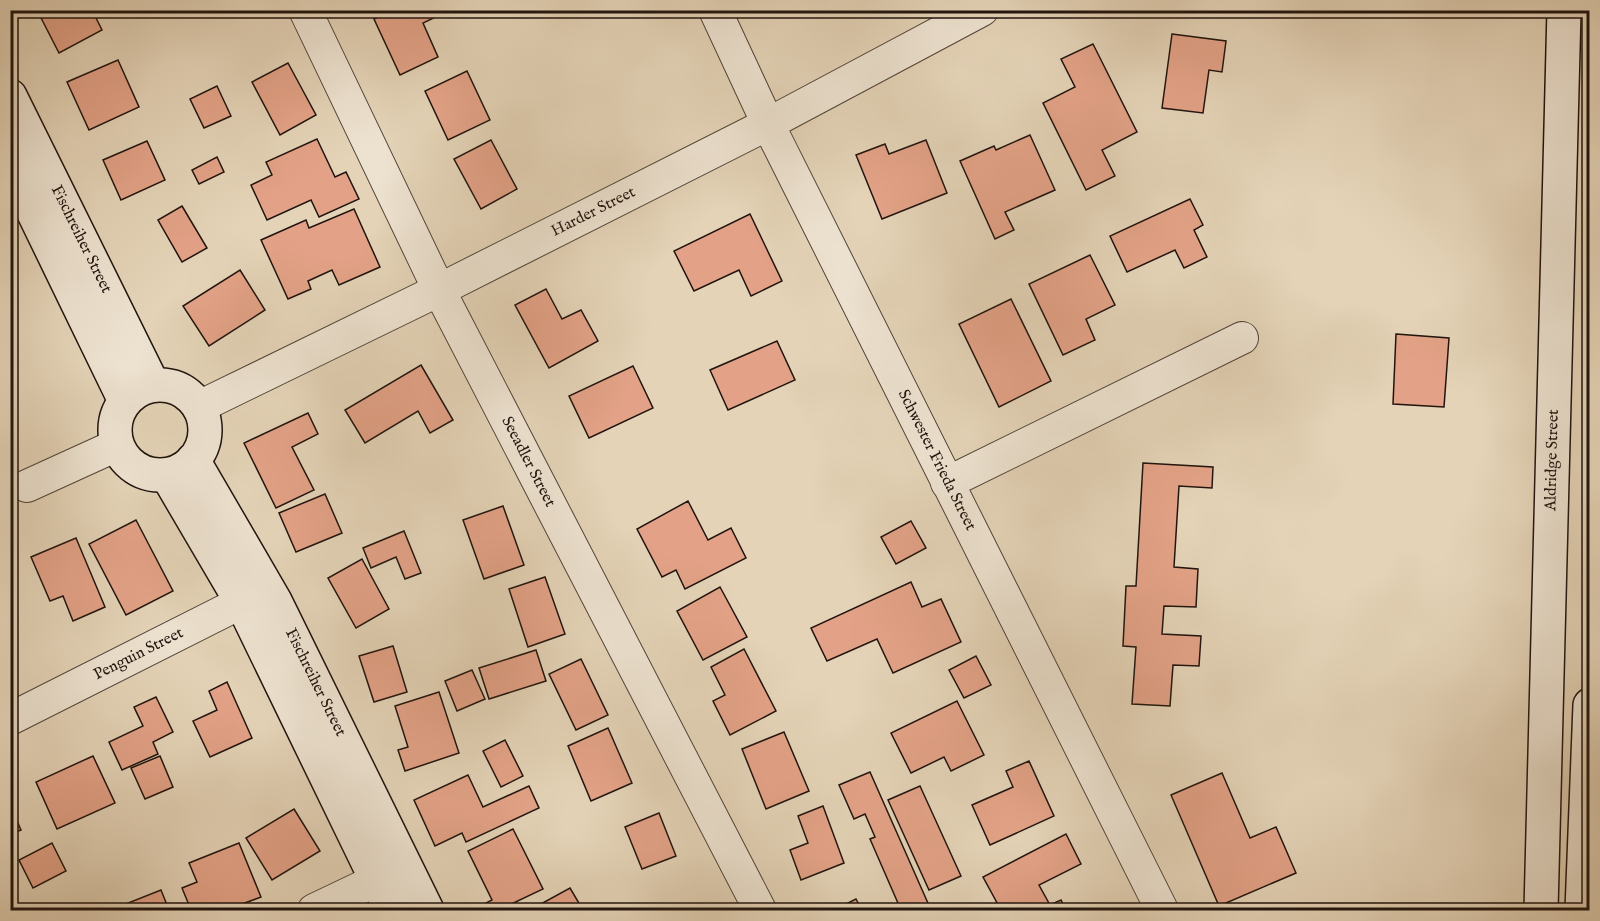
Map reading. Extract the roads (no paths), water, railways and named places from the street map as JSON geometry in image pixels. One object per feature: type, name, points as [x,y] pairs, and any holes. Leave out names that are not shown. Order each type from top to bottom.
[{"type":"street","name":"Seeadler Street","points":[[305,10],[439,290],[760,910]]},
{"type":"street","name":"Schwester Frieda Street","points":[[715,10],[768,124],[1162,910]]},
{"type":"street","name":"Harder Street","points":[[199,407],[439,290],[768,124],[982,10]]},
{"type":"street","name":"Aldridge Street","points":[[1541,910],[1564,10]]},
{"type":"street","name":"Fischreiher Street","points":[[10,96],[139,393]]},
{"type":"street","name":"Fischreiher Street","points":[[10,164],[139,393]]},
{"type":"street","points":[[948,483],[1242,338]]},
{"type":"street","points":[[166,385],[191,396],[199,407],[205,423],[204,441],[197,457],[180,468],[142,472],[122,456],[117,445],[114,426],[116,417],[139,393],[166,385]]},
{"type":"street","points":[[27,486],[117,445]]},
{"type":"street","name":"Fischreiher Street","points":[[180,468],[255,596],[427,910]]},
{"type":"street","name":"Fischreiher Street","points":[[255,596],[375,880],[391,910]]},
{"type":"street","name":"Penguin Street","points":[[10,719],[255,596]]},
{"type":"street","points":[[1582,910],[1590,705]]},
{"type":"street","points":[[314,910],[405,867]]}]
